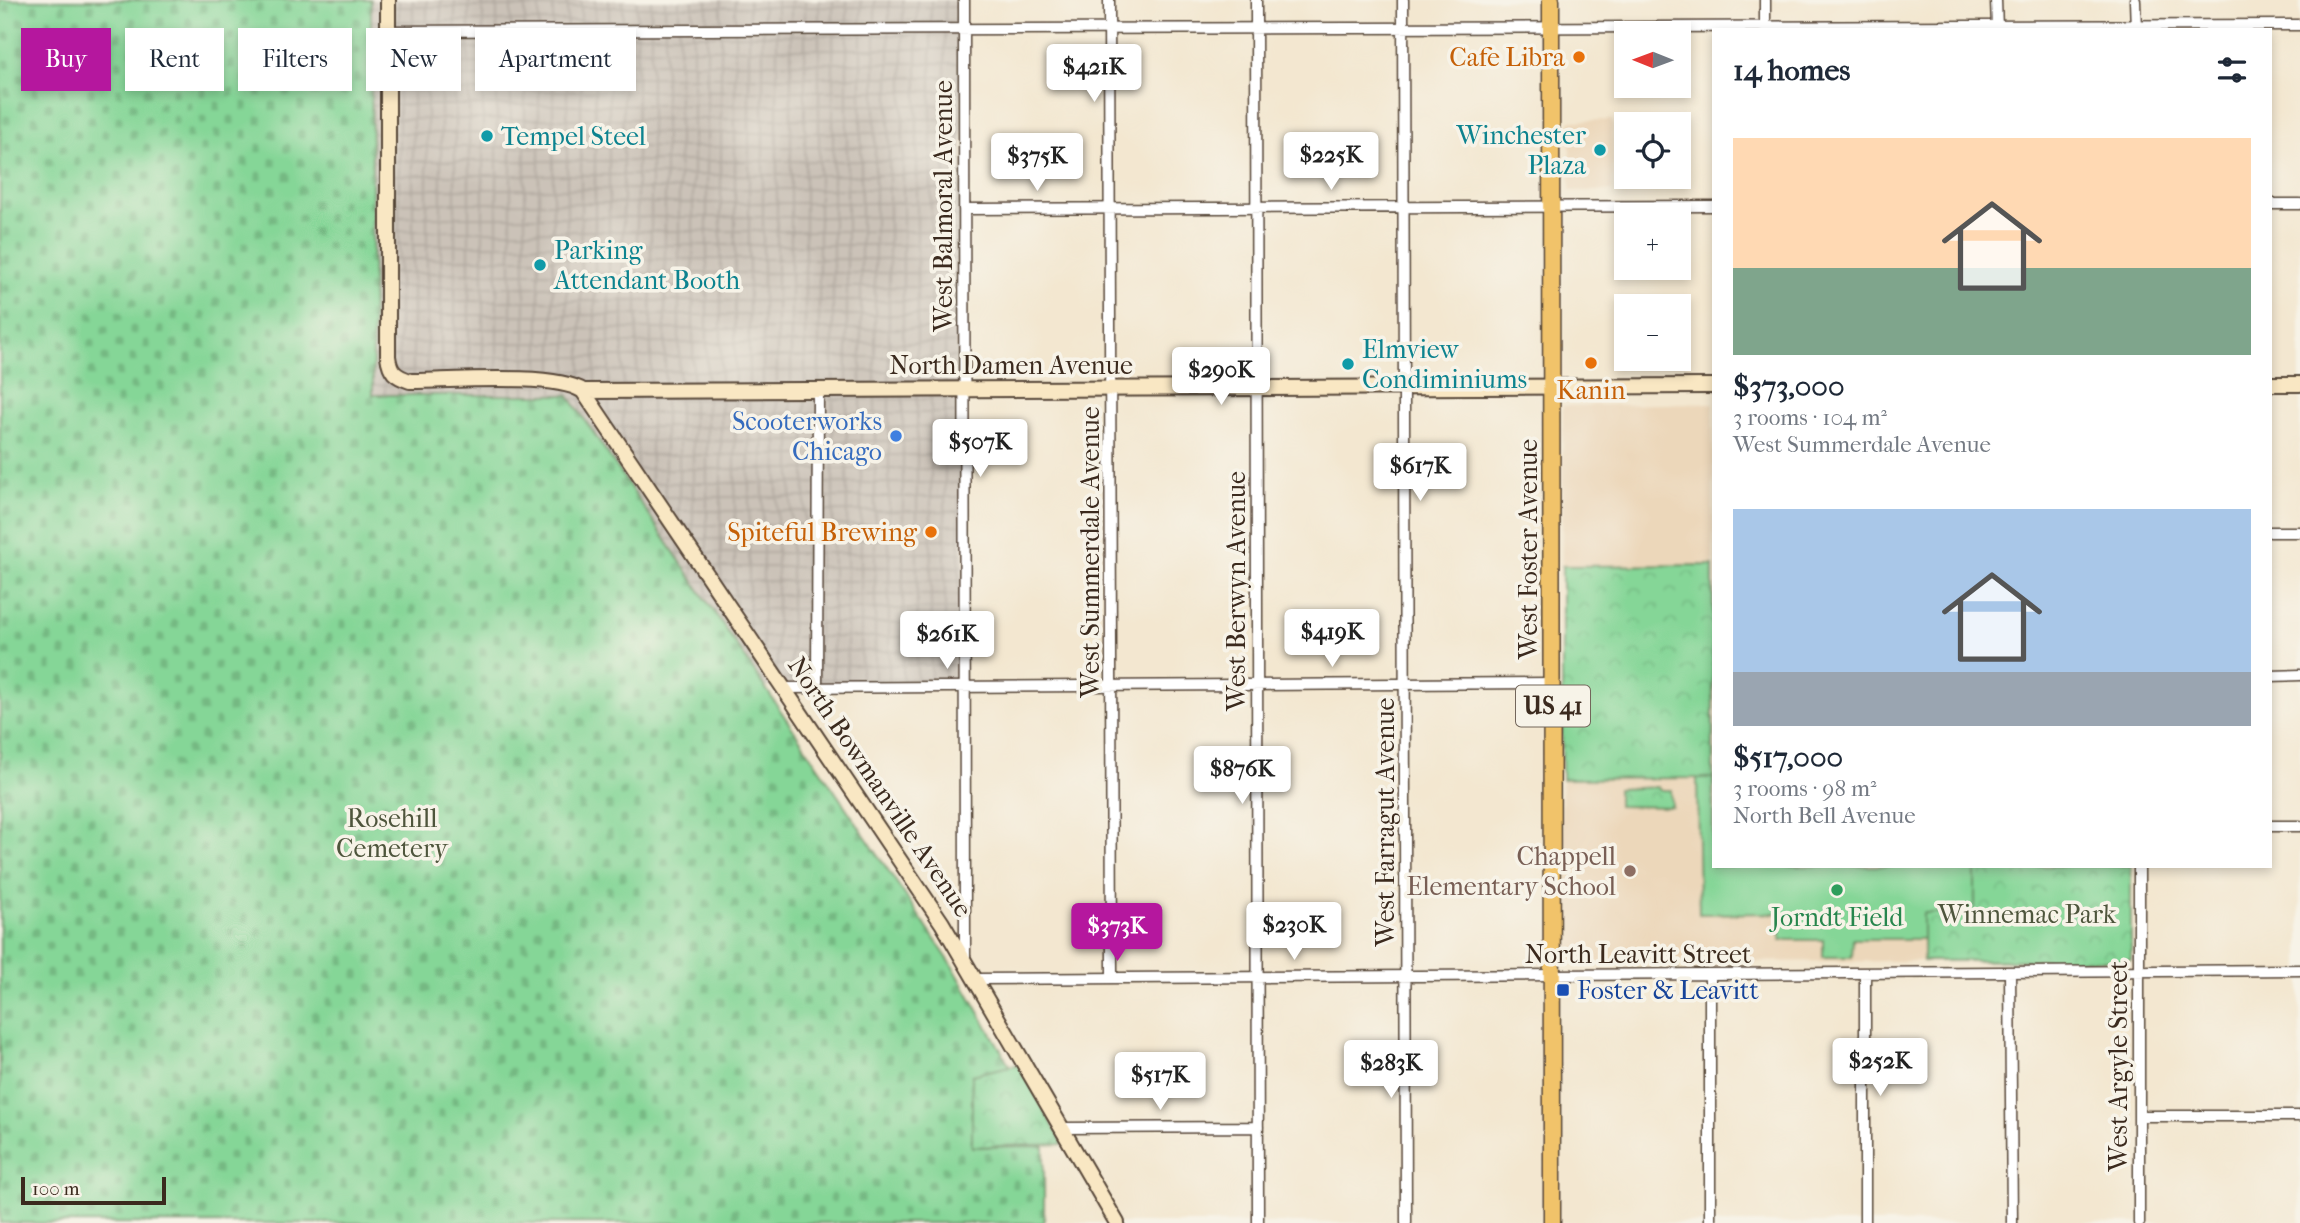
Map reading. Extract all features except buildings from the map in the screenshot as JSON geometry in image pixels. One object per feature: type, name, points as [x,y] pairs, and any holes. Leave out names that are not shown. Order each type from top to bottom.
[{"type":"main road","name":"West Foster Avenue","points":[[1551,0],[1552,1223]]},
{"type":"street","points":[[388,0],[389,28]]},
{"type":"street","name":"West Balmoral Avenue","points":[[964,0],[965,958]]},
{"type":"street","name":"West Summerdale Avenue","points":[[1109,0],[1112,978]]},
{"type":"street","name":"West Berwyn Avenue","points":[[1256,0],[1258,1223]]},
{"type":"street","name":"West Farragut Avenue","points":[[1403,0],[1406,1223]]},
{"type":"street","points":[[1765,0],[1765,28],[2300,25]]},
{"type":"street","points":[[1996,0],[1997,28]]},
{"type":"street","points":[[2135,0],[2136,28]]},
{"type":"street","points":[[461,31],[1712,28]]},
{"type":"street","name":"North Damen Avenue","points":[[389,91],[388,356],[389,368],[397,377],[410,381],[548,381],[571,383],[583,391],[1712,386]]},
{"type":"street","points":[[2272,204],[2300,204]]},
{"type":"street","points":[[964,209],[1712,206]]},
{"type":"street","points":[[2272,384],[2300,384]]},
{"type":"street","points":[[817,688],[818,390]]},
{"type":"street","name":"North Bowmanville Avenue","points":[[583,391],[965,958],[1117,1223]]},
{"type":"street","points":[[2272,532],[2300,532]]},
{"type":"street","points":[[2272,676],[2300,676]]},
{"type":"street","points":[[783,688],[1553,683]]},
{"type":"street","points":[[2272,826],[2300,826]]},
{"type":"street","name":"West Argyle Street","points":[[2138,868],[2140,1223]]},
{"type":"street","name":"North Leavitt Street","points":[[977,979],[2300,970]]},
{"type":"street","points":[[2010,972],[2012,1223]]},
{"type":"street","points":[[1865,973],[1865,1223]]},
{"type":"street","points":[[1710,974],[1710,1223]]},
{"type":"street","points":[[2139,1116],[2300,1116]]},
{"type":"street","points":[[1063,1128],[1258,1127]]},
{"type":"shaded area","points":[[371,0],[962,0],[965,683],[766,687],[568,395],[373,395],[371,91],[461,91],[461,28],[371,28]]},
{"type":"shaded area","name":"Winchester Plaza","points":[[1612,120],[1613,191],[1570,191],[1570,121]]},
{"type":"shaded area","points":[[1712,403],[1712,566],[1562,566],[1563,406]]},
{"type":"shaded area","points":[[1712,778],[1712,868],[1973,868],[1923,913],[1923,961],[1561,962],[1562,779]]},
{"type":"green space","name":"Rosehill Cemetery","points":[[0,0],[371,0],[371,28],[366,28],[366,91],[371,91],[373,395],[568,395],[952,965],[1010,1066],[972,1076],[973,1147],[1044,1146],[1044,1223],[0,1223]]},
{"type":"green space","points":[[1712,565],[1712,778],[1562,779],[1562,566]]},
{"type":"green space","name":"Jorndt Field","points":[[1697,778],[1712,778],[1712,868],[1975,868],[1976,939],[1853,939],[1852,957],[1823,957],[1823,940],[1781,940],[1780,913],[1699,914]]},
{"type":"green space","points":[[1658,787],[1659,790],[1671,790],[1672,807],[1618,806],[1618,789]]},
{"type":"green space","name":"Winnemac Park","points":[[1975,868],[2131,868],[2131,960],[1923,961],[1923,913],[1975,913]]},
{"type":"green space","points":[[1019,1064],[1063,1144],[972,1147],[972,1075]]},
{"type":"place","name":"Cafe Libra","points":[[1579,57]]},
{"type":"place","name":"Tempel Steel","points":[[487,136]]},
{"type":"place","name":"Winchester Plaza","points":[[1600,150]]},
{"type":"place","name":"Parking Attendant Booth","points":[[540,265]]},
{"type":"place","name":"Kanin","points":[[1591,363]]},
{"type":"place","name":"Elmview Condiminiums","points":[[1348,364]]},
{"type":"place","name":"Scooterworks Chicago","points":[[896,436]]},
{"type":"place","name":"Spiteful Brewing","points":[[931,532]]},
{"type":"place","name":"Chappell Elementary School","points":[[1630,871]]},
{"type":"place","name":"Jorndt Field","points":[[1837,890]]},
{"type":"place","name":"Foster & Leavitt","points":[[1563,990]]}]
